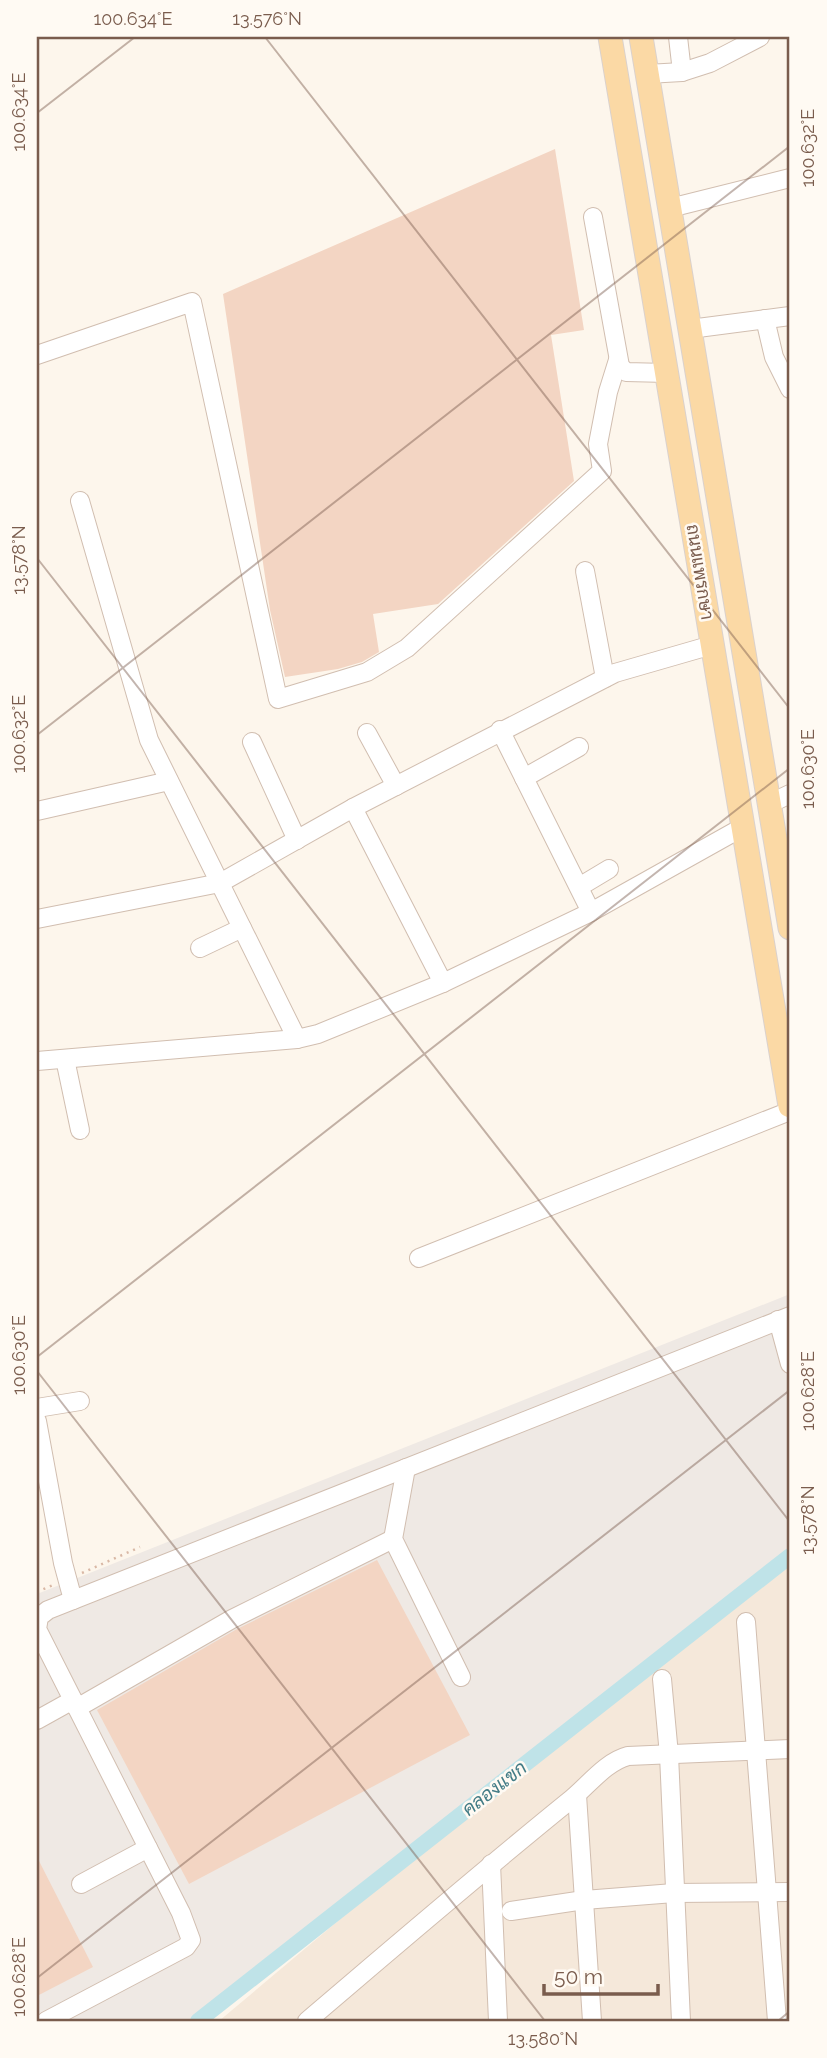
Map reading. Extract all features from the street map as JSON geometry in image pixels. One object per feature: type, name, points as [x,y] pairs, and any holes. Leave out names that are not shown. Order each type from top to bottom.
[{"type":"main road","name":"ถนนแพรกษา","points":[[610,37],[790,1109]]},
{"type":"main road","name":"ถนนแพรกษา","points":[[641,37],[790,928]]},
{"type":"main road","points":[[667,373],[697,367]]},
{"type":"street","points":[[678,37],[682,72]]},
{"type":"street","points":[[647,74],[682,72],[710,63],[761,37]]},
{"type":"street","points":[[670,208],[790,178]]},
{"type":"street","points":[[593,217],[620,366],[626,372],[667,373]]},
{"type":"street","points":[[37,355],[192,302],[278,699],[367,672],[407,648],[602,471],[598,444],[608,392],[618,360]]},
{"type":"street","points":[[690,329],[790,316]]},
{"type":"street","points":[[765,319],[774,356],[790,389]]},
{"type":"street","points":[[80,501],[149,740],[297,1039]]},
{"type":"street","points":[[585,571],[605,678]]},
{"type":"street","points":[[37,919],[219,883],[500,730],[615,673],[712,645]]},
{"type":"street","points":[[500,730],[592,912]]},
{"type":"street","points":[[367,733],[396,786]]},
{"type":"street","points":[[252,742],[297,840]]},
{"type":"street","points":[[524,778],[579,747]]},
{"type":"street","points":[[37,811],[169,781]]},
{"type":"street","points":[[769,804],[790,794]]},
{"type":"street","points":[[353,808],[443,984]]},
{"type":"street","points":[[37,1061],[297,1039],[318,1034],[443,984],[592,912],[743,827]]},
{"type":"street","points":[[579,887],[610,869]]},
{"type":"street","points":[[200,948],[242,928]]},
{"type":"street","points":[[65,1059],[79,1130]]},
{"type":"street","points":[[419,1258],[790,1109]]},
{"type":"street","points":[[46,2021],[186,1947],[191,1940],[186,1923],[37,1629],[39,1617],[48,1610],[784,1318],[790,1364]]},
{"type":"street","points":[[37,1408],[80,1401]]},
{"type":"street","points":[[37,1421],[73,1600]]},
{"type":"street","points":[[406,1468],[393,1539],[461,1676]]},
{"type":"street","points":[[37,1720],[75,1704],[232,1619],[393,1539]]},
{"type":"street","points":[[746,1622],[777,2021]]},
{"type":"street","points":[[662,1679],[669,1755],[681,2021]]},
{"type":"street","points":[[307,2021],[620,1758],[790,1749]]},
{"type":"street","points":[[577,1795],[592,2021]]},
{"type":"street","points":[[81,1884],[148,1848]]},
{"type":"street","points":[[491,1864],[498,2021]]},
{"type":"street","points":[[511,1910],[584,1900],[674,1893],[790,1892]]},
{"type":"path","points":[[37,1592],[140,1547]]},
{"type":"shaded area","points":[[790,1294],[790,1547],[199,2021],[37,2021],[37,1594]]},
{"type":"shaded area","points":[[790,1567],[790,2021],[219,2021],[451,1826],[766,1577]]},
{"type":"building","points":[[555,149],[584,330],[551,335],[574,481],[438,604],[373,614],[379,652],[362,662],[338,669],[285,677],[270,610],[223,294]]},
{"type":"building","points":[[377,1560],[470,1735],[189,1884],[97,1710],[237,1629]]},
{"type":"building","points":[[37,1857],[93,1967],[37,1996]]},
{"type":"waterway","name":"คลองแขก","points":[[198,2021],[790,1556]]}]
